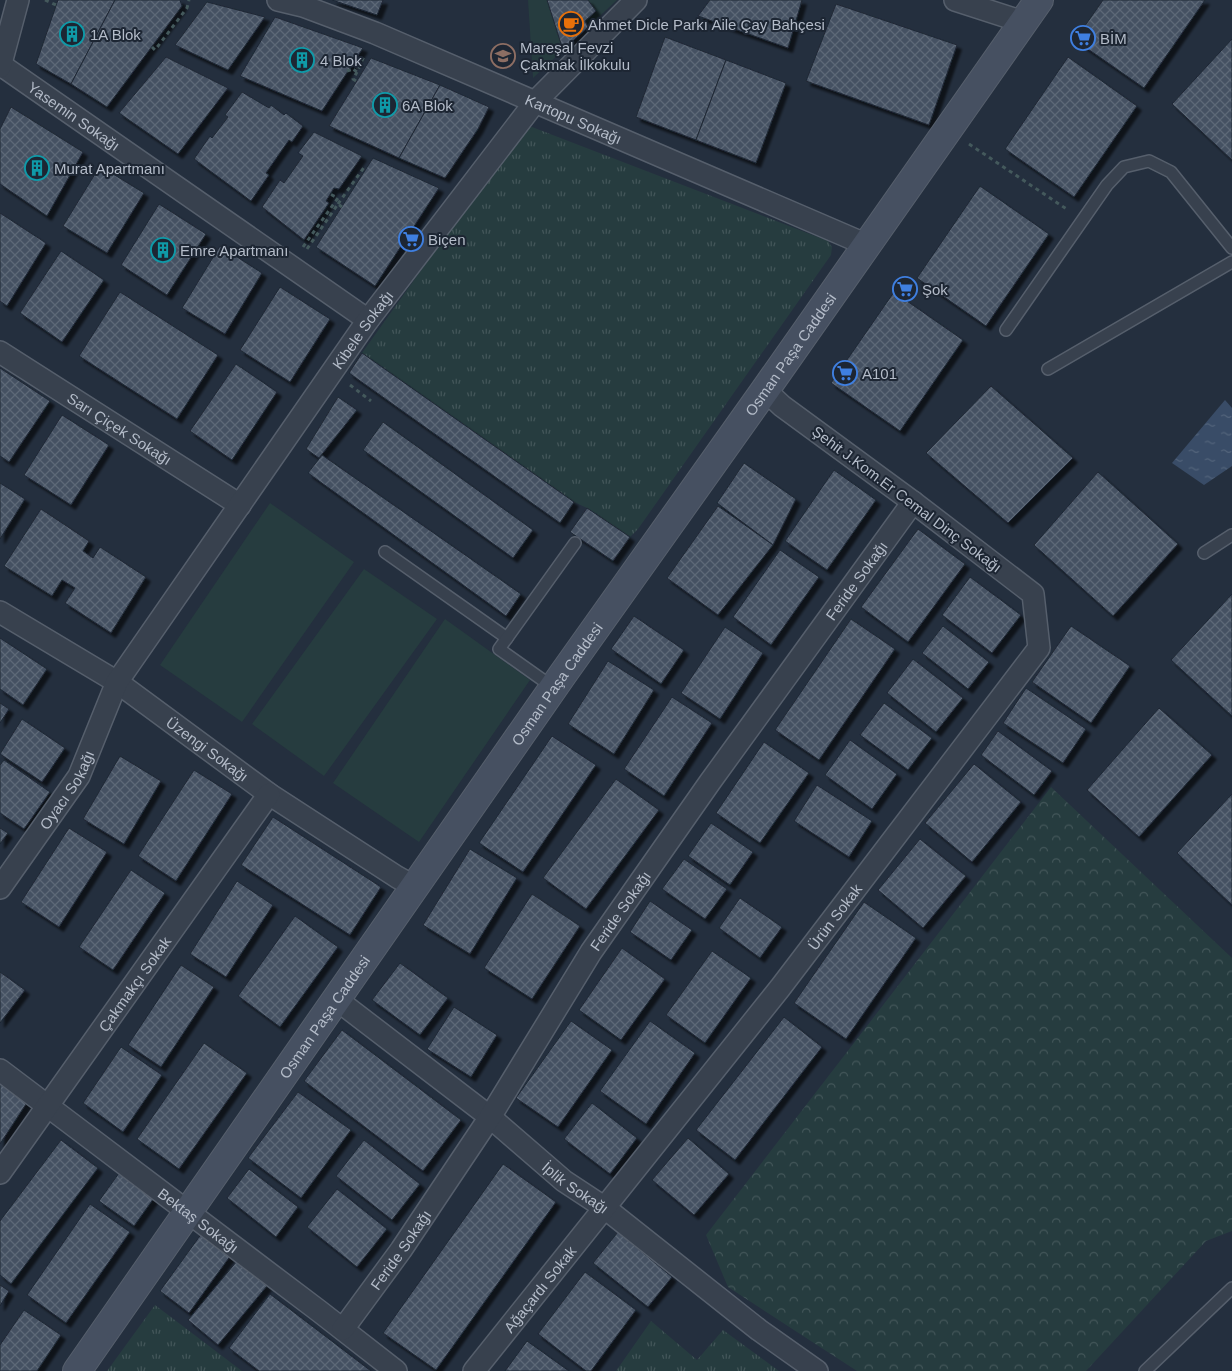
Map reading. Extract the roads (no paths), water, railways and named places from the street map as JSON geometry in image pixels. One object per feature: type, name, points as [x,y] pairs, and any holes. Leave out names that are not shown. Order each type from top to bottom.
[{"type":"main road","name":"Osman Paşa Caddesi","points":[[77,1371],[554,688],[1039,0]]},
{"type":"street","points":[[0,66],[4,40],[18,0]]},
{"type":"street","name":"Kartopu Sokağı","points":[[278,0],[303,6],[348,22],[866,245]]},
{"type":"street","name":"Kibele Sokağı","points":[[117,682],[368,320],[535,102],[636,0]]},
{"type":"street","points":[[955,0],[1023,22]]},
{"type":"street","name":"Yasemin Sokağı","points":[[0,66],[368,320]]},
{"type":"street","name":"Sarı Çiçek Sokağı","points":[[0,352],[240,505]]},
{"type":"street","name":"Şehit J.Kom.Er Cemal Dinç Sokağı","points":[[765,390],[782,406],[913,502],[1033,594],[1035,616]]},
{"type":"street","name":"Feride Sokağı","points":[[343,1329],[401,1250],[490,1117],[591,952],[710,782],[913,502]]},
{"type":"street","name":"Üzengi Sokağı","points":[[0,612],[117,682],[269,794],[415,887]]},
{"type":"street","name":"Ürün Sokak","points":[[605,1208],[786,980],[1039,648],[1035,616]]},
{"type":"street","name":"Oyacı Sokağı","points":[[0,888],[79,776],[117,682]]},
{"type":"street","name":"Çakmakçı Sokak","points":[[0,1173],[269,794]]},
{"type":"street","name":"İplik Sokağı","points":[[336,999],[490,1117],[564,1181],[605,1208],[760,1330],[817,1371]]},
{"type":"street","name":"Bektaş Sokağı","points":[[0,1070],[396,1371]]},
{"type":"street","name":"Ağaçardı Sokak","points":[[474,1371],[605,1208]]},
{"type":"lane","points":[[1006,330],[1106,185],[1124,166],[1148,161],[1170,172],[1232,248]]},
{"type":"lane","points":[[1048,369],[1232,262]]},
{"type":"lane","points":[[1204,553],[1232,535]]},
{"type":"lane","points":[[554,688],[499,649],[575,543]]},
{"type":"lane","points":[[385,552],[507,638]]},
{"type":"lane","points":[[1145,1371],[1232,1288]]},
{"type":"water","points":[[1225,400],[1232,408],[1232,466],[1204,485],[1172,463]]},
{"type":"place","name":"Ahmet Dicle Parkı Aile Çay Bahçesi","points":[[571,24]]},
{"type":"place","name":"1A Blok","points":[[72,34]]},
{"type":"place","name":"BİM","points":[[1083,38]]},
{"type":"place","name":"Mareşal Fevzi Çakmak İlkokulu","points":[[503,56]]},
{"type":"place","name":"4 Blok","points":[[302,60]]},
{"type":"place","name":"6A Blok","points":[[385,105]]},
{"type":"place","name":"Murat Apartmanı","points":[[37,168]]},
{"type":"place","name":"Biçen","points":[[411,239]]},
{"type":"place","name":"Emre Apartmanı","points":[[163,250]]},
{"type":"place","name":"Şok","points":[[905,289]]},
{"type":"place","name":"A101","points":[[845,373]]}]
